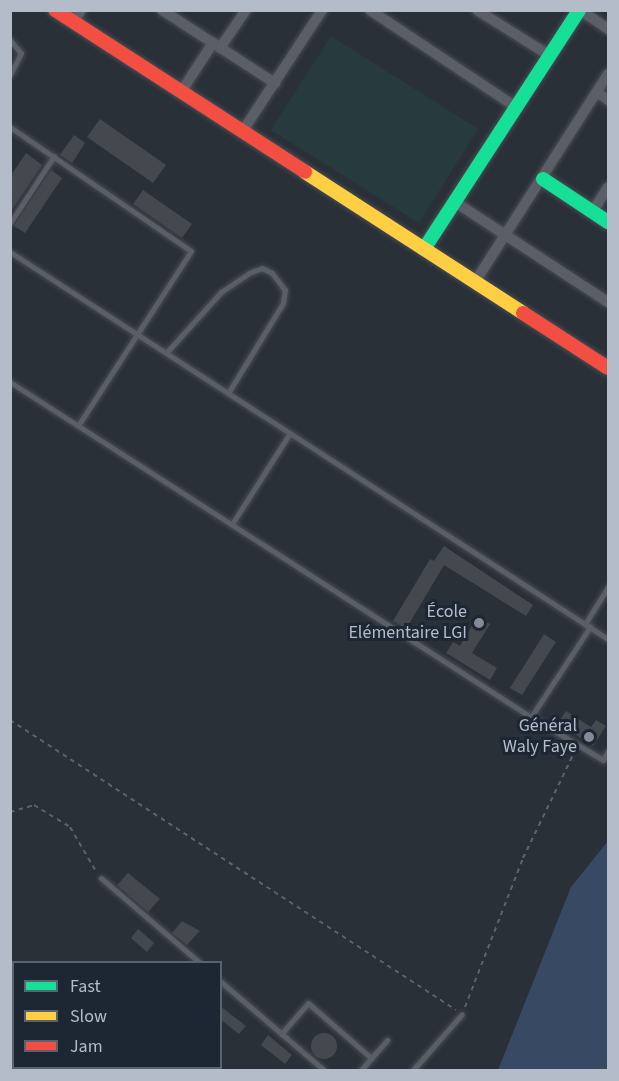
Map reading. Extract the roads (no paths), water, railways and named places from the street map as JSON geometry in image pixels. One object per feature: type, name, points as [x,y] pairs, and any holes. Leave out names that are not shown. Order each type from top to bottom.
[{"type":"street","points":[[55,10],[77,16],[181,92],[609,368]]},
{"type":"street","points":[[162,10],[275,83]]},
{"type":"street","points":[[181,92],[246,10]]},
{"type":"street","points":[[242,132],[322,10]]},
{"type":"street","points":[[370,10],[516,107]]},
{"type":"street","points":[[477,10],[550,56]]},
{"type":"street","points":[[424,249],[579,10],[607,24]]},
{"type":"street","points":[[475,282],[609,74]]},
{"type":"street","points":[[597,92],[609,100]]},
{"type":"street","points":[[543,179],[609,222]]},
{"type":"street","points":[[593,211],[609,186]]},
{"type":"street","points":[[455,202],[608,300]]},
{"type":"lane","points":[[10,40],[21,53],[10,75]]},
{"type":"lane","points":[[10,127],[190,249],[78,426]]},
{"type":"lane","points":[[10,223],[54,156]]},
{"type":"lane","points":[[10,252],[609,639]]},
{"type":"lane","points":[[166,353],[221,292],[249,273],[262,268],[272,273],[285,290],[283,303],[228,393]]},
{"type":"lane","points":[[10,382],[531,717],[603,760],[609,751]]},
{"type":"lane","points":[[232,524],[290,433]]},
{"type":"lane","points":[[531,717],[609,587]]},
{"type":"lane","points":[[101,878],[197,961]]},
{"type":"lane","points":[[222,983],[324,1071]]},
{"type":"lane","points":[[281,1034],[308,1003],[371,1058]]},
{"type":"lane","points":[[413,1071],[462,1014]]},
{"type":"lane","points":[[360,1071],[387,1040]]},
{"type":"water","points":[[608,841],[608,1070],[498,1070],[571,887]]},
{"type":"place","name":"École Elémentaire LGI","points":[[479,623]]},
{"type":"place","name":"Général Waly Faye","points":[[589,737]]}]
